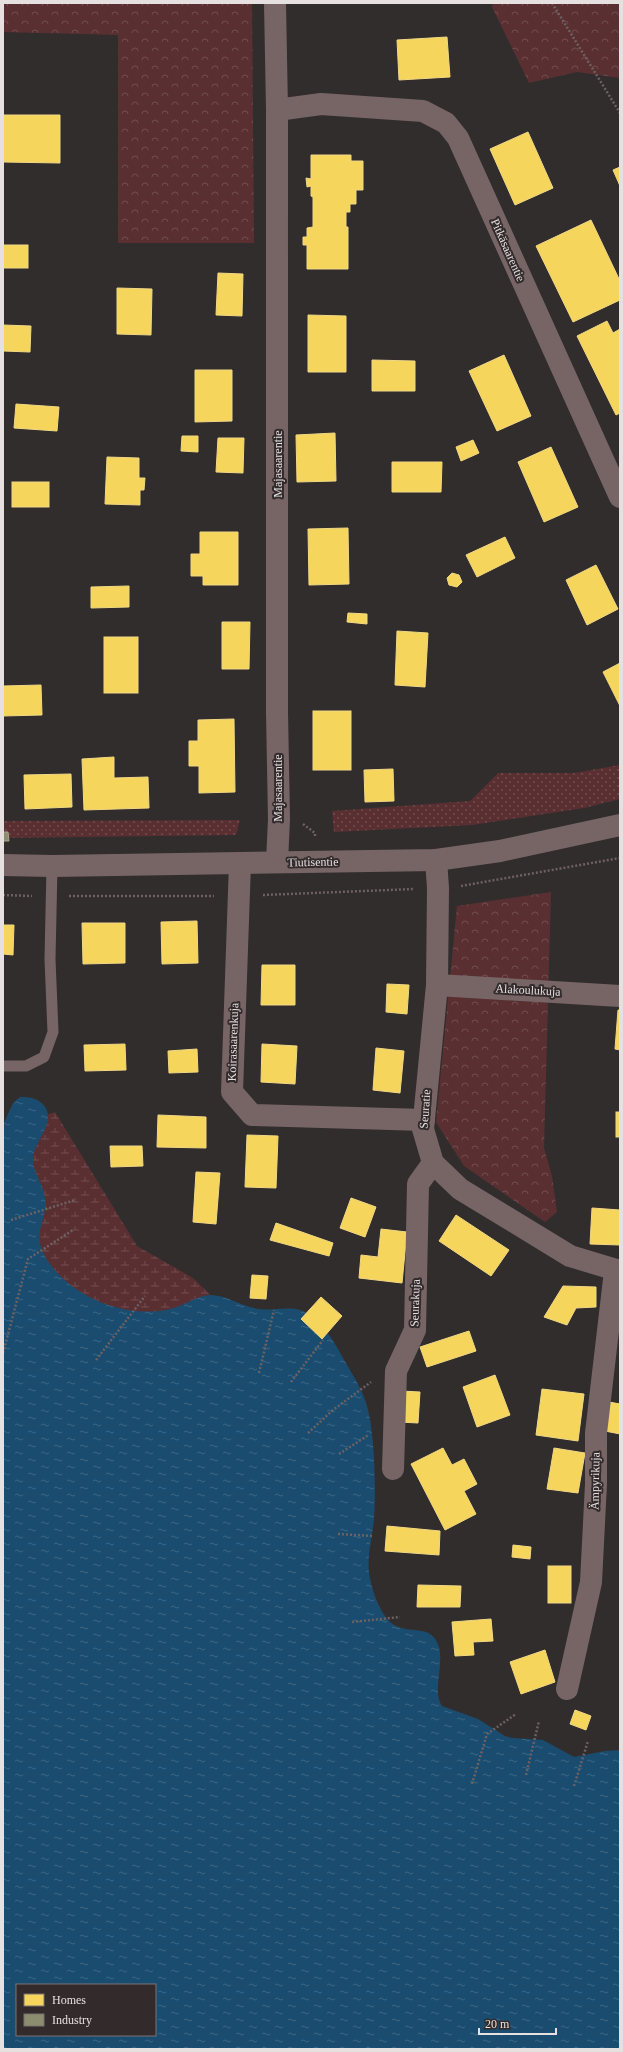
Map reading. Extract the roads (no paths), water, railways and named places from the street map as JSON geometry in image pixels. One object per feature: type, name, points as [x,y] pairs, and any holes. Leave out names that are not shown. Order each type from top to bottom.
[{"type":"street","name":"Majasaarentie","points":[[275,3],[278,110],[277,712],[279,819],[277,862]]},
{"type":"street","name":"Pitkäsaarentie","points":[[278,110],[320,104],[423,111],[446,124],[458,138],[620,497]]},
{"type":"street","name":"Tiutisentie","points":[[3,865],[52,866],[436,860],[500,851],[620,825]]},
{"type":"street","name":"Seuratie","points":[[436,860],[438,888],[437,985],[422,1129],[425,1143],[433,1163],[460,1189],[570,1256],[618,1271]]},
{"type":"street","name":"Koirasaarenkuja","points":[[240,863],[232,1092],[252,1115],[424,1120]]},
{"type":"street","name":"Alakoulukuja","points":[[437,985],[620,996]]},
{"type":"street","name":"Seurakuja","points":[[393,1468],[396,1371],[415,1330],[418,1184],[433,1163]]},
{"type":"street","name":"Ämpyrikuja","points":[[567,1689],[591,1582],[596,1484],[596,1433],[618,1271]]},
{"type":"lane","points":[[3,1066],[26,1066],[44,1057],[52,1032],[50,959],[52,866]]},
{"type":"water","points":[[20,1097],[27,1097],[40,1102],[43,1104],[48,1113],[48,1119],[44,1132],[34,1152],[33,1158],[34,1169],[43,1188],[45,1198],[44,1215],[40,1230],[40,1244],[50,1264],[61,1276],[88,1296],[121,1308],[137,1311],[154,1311],[170,1309],[200,1297],[210,1295],[222,1297],[259,1309],[285,1308],[300,1310],[312,1317],[325,1330],[336,1346],[361,1391],[369,1415],[375,1476],[375,1507],[369,1567],[372,1588],[383,1613],[391,1623],[402,1628],[427,1632],[436,1640],[440,1654],[438,1693],[442,1706],[478,1719],[505,1736],[512,1738],[543,1740],[574,1757],[605,1751],[620,1750],[620,2049],[3,2049],[3,1125],[13,1103]]}]
